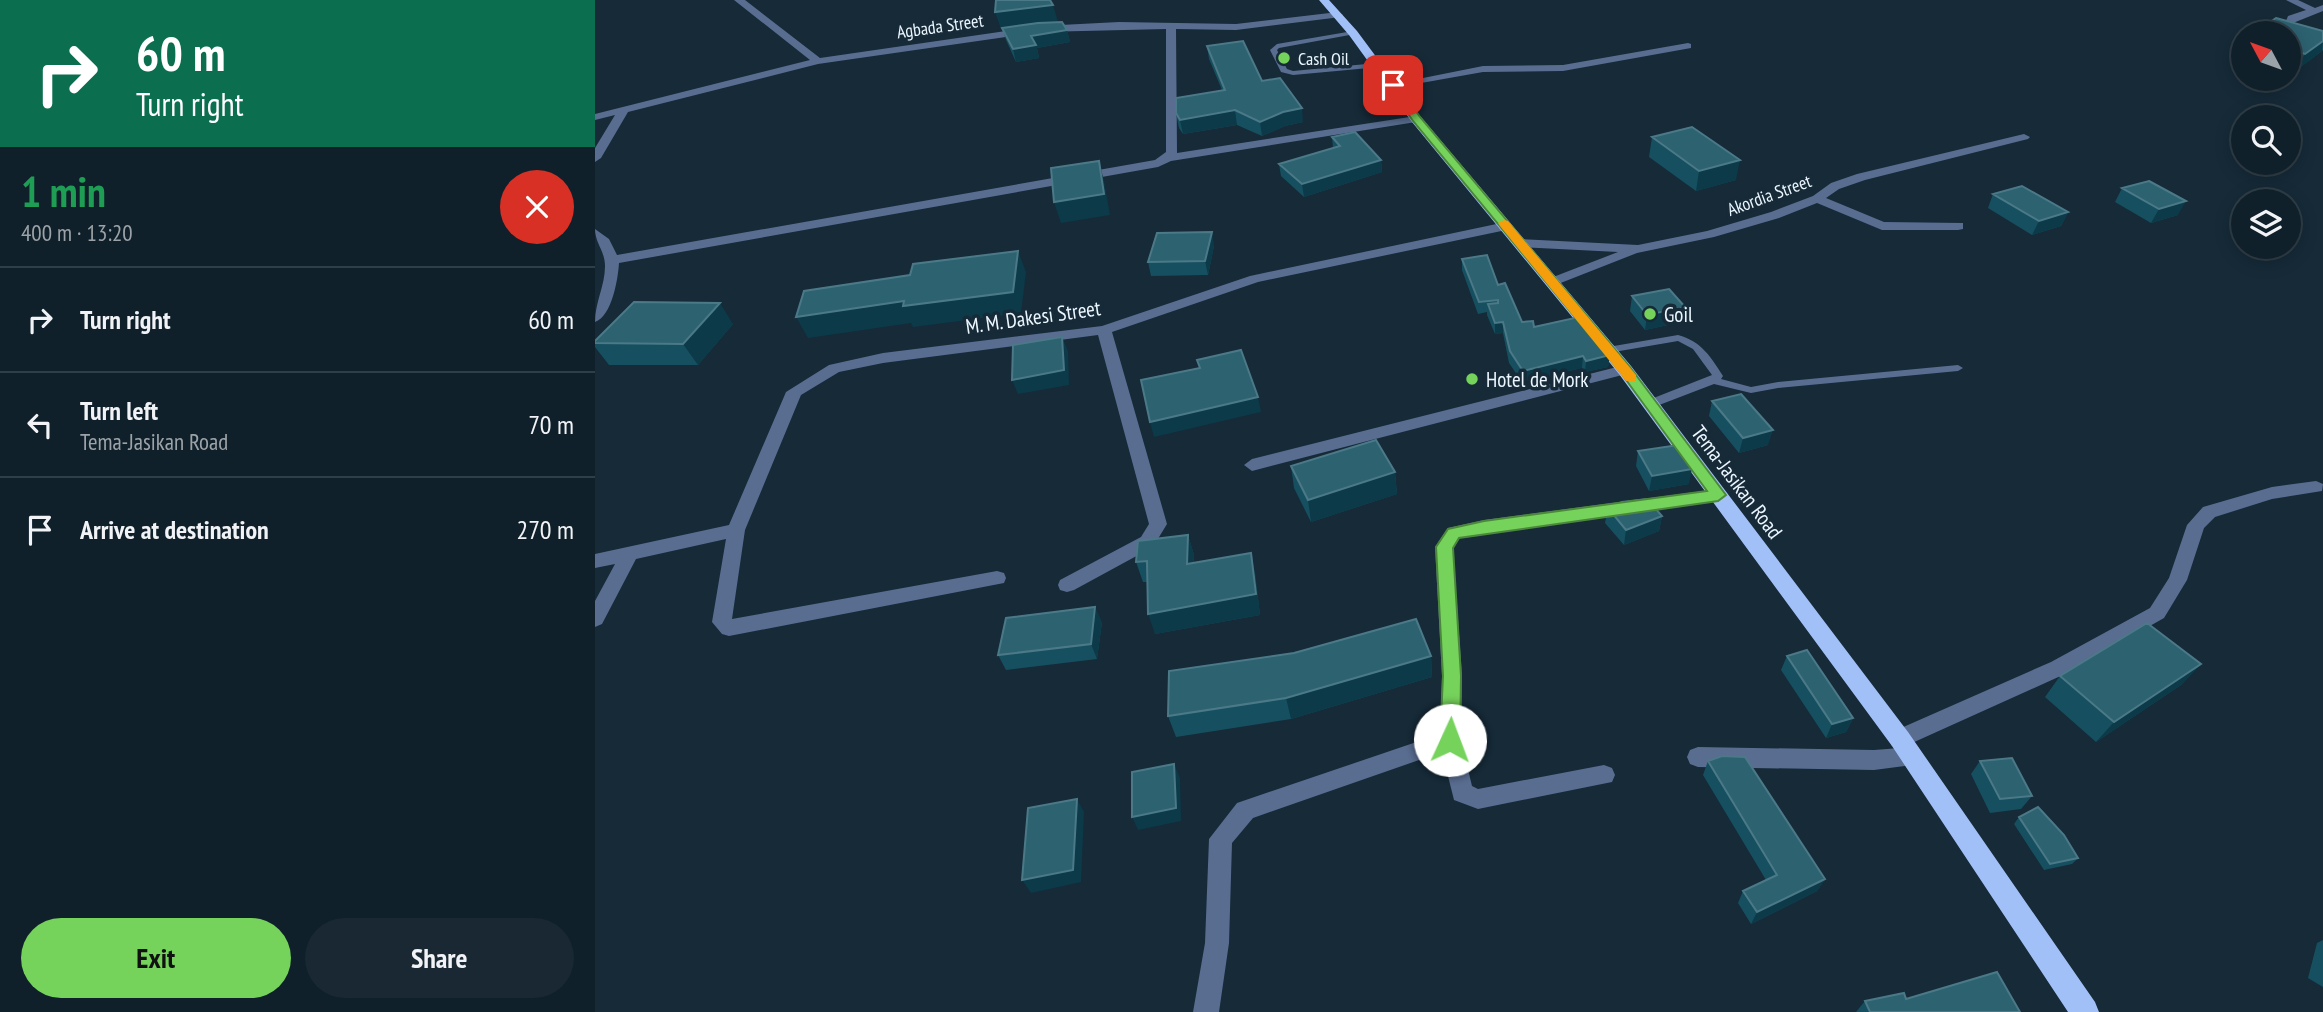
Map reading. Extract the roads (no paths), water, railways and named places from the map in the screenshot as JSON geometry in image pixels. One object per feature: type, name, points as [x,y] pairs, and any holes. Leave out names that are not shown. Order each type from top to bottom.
[{"type":"highway","name":"Tema-Jasikan Road","points":[[1324,0],[1353,33],[1416,119],[1625,370],[1906,748],[2085,1012]]},
{"type":"street","points":[[739,0],[818,61]]},
{"type":"street","points":[[2291,0],[2318,9]]},
{"type":"street","points":[[2318,9],[2291,19],[2287,24],[2323,37]]},
{"type":"street","name":"Agbada Street","points":[[595,117],[818,61],[1041,29],[1119,25],[1236,27],[1338,15]]},
{"type":"street","points":[[1168,158],[1172,152],[1171,27]]},
{"type":"street","points":[[1393,85],[1503,67],[1533,70],[1563,68],[1688,47]]},
{"type":"street","points":[[595,158],[624,109]]},
{"type":"street","points":[[613,260],[1158,163],[1168,158],[1416,119]]},
{"type":"street","name":"Akordia Street","points":[[1520,243],[1639,248],[1709,234],[1775,215],[1817,199],[1835,186],[1861,177],[2024,137]]},
{"type":"street","points":[[1817,199],[1882,226],[1958,226]]},
{"type":"street","name":"M. M. Dakesi Street","points":[[997,578],[729,628],[722,622],[736,530],[794,392],[834,368],[883,358],[1104,330],[1255,279],[1506,226]]},
{"type":"street","points":[[595,233],[600,236],[613,260],[609,291],[595,318]]},
{"type":"street","points":[[1553,282],[1639,248]]},
{"type":"street","points":[[1067,585],[1147,542],[1157,524],[1104,330]]},
{"type":"street","points":[[1252,465],[1625,370]]},
{"type":"street","points":[[1698,757],[1874,760],[1906,748],[2157,613],[2178,580],[2196,525],[2209,512],[2272,493],[2316,486]]},
{"type":"street","points":[[1604,775],[1478,799],[1462,793],[1450,740],[1452,676],[1444,547],[1454,533],[1484,527],[1718,495]]},
{"type":"street","points":[[595,561],[736,530]]},
{"type":"street","points":[[595,619],[629,554]]},
{"type":"street","points":[[1206,1012],[1217,943],[1221,839],[1245,810],[1450,740]]},
{"type":"lane","points":[[1353,33],[1277,46],[1273,50],[1284,70],[1293,73],[1377,65]]},
{"type":"lane","points":[[1608,350],[1678,338],[1687,340],[1695,344],[1718,376],[1650,404]]},
{"type":"lane","points":[[1713,380],[1751,390],[1778,385],[1958,368]]},
{"type":"place","name":"Cash Oil","points":[[1284,58]]},
{"type":"place","name":"Goil","points":[[1650,314]]},
{"type":"place","name":"Hotel de Mork","points":[[1472,379]]}]
